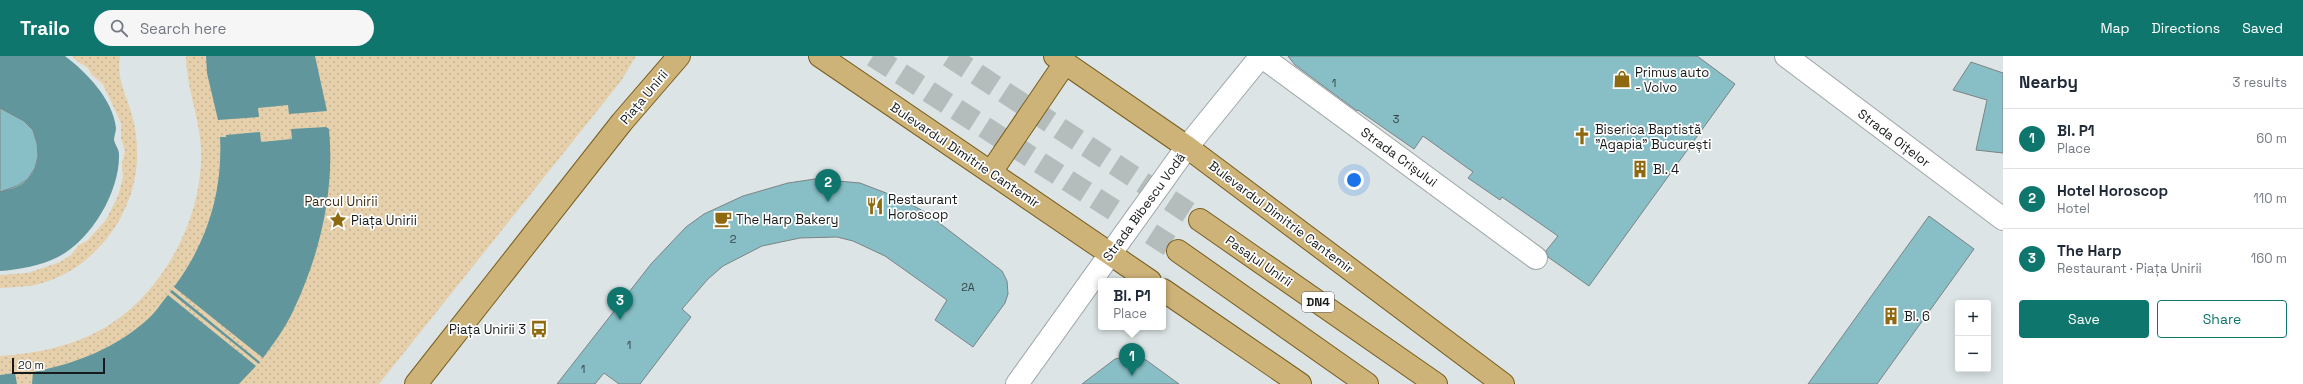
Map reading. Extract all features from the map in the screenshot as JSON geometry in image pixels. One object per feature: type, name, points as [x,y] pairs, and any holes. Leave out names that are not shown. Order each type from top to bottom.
[{"type":"main road","name":"Piața Unirii","points":[[416,384],[622,122],[679,56]]},
{"type":"main road","name":"Bulevardul Dimitrie Cantemir","points":[[820,56],[1146,278]]},
{"type":"main road","name":"Bulevardul Dimitrie Cantemir","points":[[1060,59],[1187,147],[1503,384]]},
{"type":"main road","points":[[991,172],[1060,59]]},
{"type":"main road","name":"Pasajul Unirii","points":[[1200,220],[1436,384]]},
{"type":"main road","points":[[1178,251],[1367,384]]},
{"type":"main road","points":[[1166,292],[1300,384]]},
{"type":"street","name":"Strada Bibescu Vodă","points":[[1017,384],[1187,147],[1261,56]]},
{"type":"street","name":"Strada Crișului","points":[[1261,56],[1536,258]]},
{"type":"street","name":"Strada Oițelor","points":[[1786,56],[2003,219]]},
{"type":"green space","points":[[72,56],[120,56],[120,79],[132,115],[137,142],[136,173],[131,194],[122,215],[110,234],[96,251],[79,265],[60,276],[39,284],[0,288],[0,275],[28,273],[60,262],[71,255],[79,245],[87,241],[106,220],[118,196],[123,178],[122,163],[125,151],[121,138],[121,123],[103,84],[92,75],[88,68]]},
{"type":"green space","name":"Parcul Unirii","points":[[186,56],[636,56],[621,81],[379,384],[0,384],[0,356],[47,350],[91,335],[115,321],[137,303],[156,282],[172,257],[185,231],[194,204],[200,176],[200,137],[188,79]]},
{"type":"water","points":[[0,56],[65,56],[73,62],[90,78],[110,107],[116,128],[114,140],[119,154],[115,184],[109,199],[92,227],[82,239],[70,249],[52,260],[30,267],[0,271],[0,190],[16,187],[28,179],[35,167],[38,154],[36,140],[29,128],[17,118],[0,112]]},
{"type":"water","points":[[206,56],[315,56],[327,111],[289,114],[288,105],[258,108],[259,117],[218,120],[207,73]]},
{"type":"water","points":[[326,127],[329,129],[330,176],[324,222],[318,244],[303,288],[291,316],[280,335],[263,358],[174,287],[196,253],[210,216],[219,177],[220,137],[226,137],[226,135],[260,132],[261,142],[292,139],[291,129]]},
{"type":"water","points":[[172,290],[260,362],[259,364],[170,292]]},
{"type":"water","points":[[168,295],[256,366],[239,384],[32,384],[33,372],[49,369],[94,353],[109,346],[136,329],[151,316]]},
{"type":"water","points":[[15,373],[17,384],[0,384],[0,375]]},
{"type":"building","points":[[1288,56],[1697,56],[1735,84],[1589,286],[1548,257],[1546,251],[1558,236],[1502,197],[1500,200],[1468,178],[1473,172],[1423,136],[1414,149],[1358,110],[1357,111],[1295,65]]},
{"type":"building","points":[[1971,62],[2003,73],[2003,153],[1976,150],[1987,100],[1953,90]]},
{"type":"building","points":[[0,108],[24,121],[33,130],[37,143],[38,156],[35,168],[28,179],[17,186],[0,192]]},
{"type":"building","points":[[815,179],[860,183],[899,198],[925,212],[1002,271],[1007,281],[1008,294],[1005,303],[973,347],[935,320],[947,300],[885,256],[853,241],[837,237],[800,238],[762,246],[723,266],[708,279],[682,309],[691,317],[640,384],[619,384],[604,373],[595,384],[557,384],[651,264],[686,227],[704,214],[743,196],[788,183]]},
{"type":"building","name":"Bl. 6","points":[[1929,216],[1974,249],[1877,384],[1808,384]]},
{"type":"building","points":[[1129,356],[1146,360],[1179,384],[1082,384],[1115,359]]},
{"type":"tunnel","points":[[873,56],[1178,251]]},
{"type":"tunnel","points":[[949,56],[1200,220]]},
{"type":"place","name":"Primus auto - Volvo","points":[[1622,79]]},
{"type":"place","name":"Biserica Baptistă \"Agapia\" București","points":[[1582,136]]},
{"type":"place","name":"Bl. 4","points":[[1640,169]]},
{"type":"place","name":"Hotel Horoscop","points":[[828,202]]},
{"type":"place","name":"Restaurant Horoscop","points":[[875,206]]},
{"type":"place","name":"The Harp Bakery","points":[[723,219]]},
{"type":"place","name":"Piața Unirii","points":[[338,220]]},
{"type":"place","name":"Bl. 6","points":[[1891,316]]},
{"type":"place","name":"The Harp","points":[[620,320]]},
{"type":"place","name":"Piața Unirii 3","points":[[539,329]]},
{"type":"place","name":"Bl. P1","points":[[1132,376]]}]
